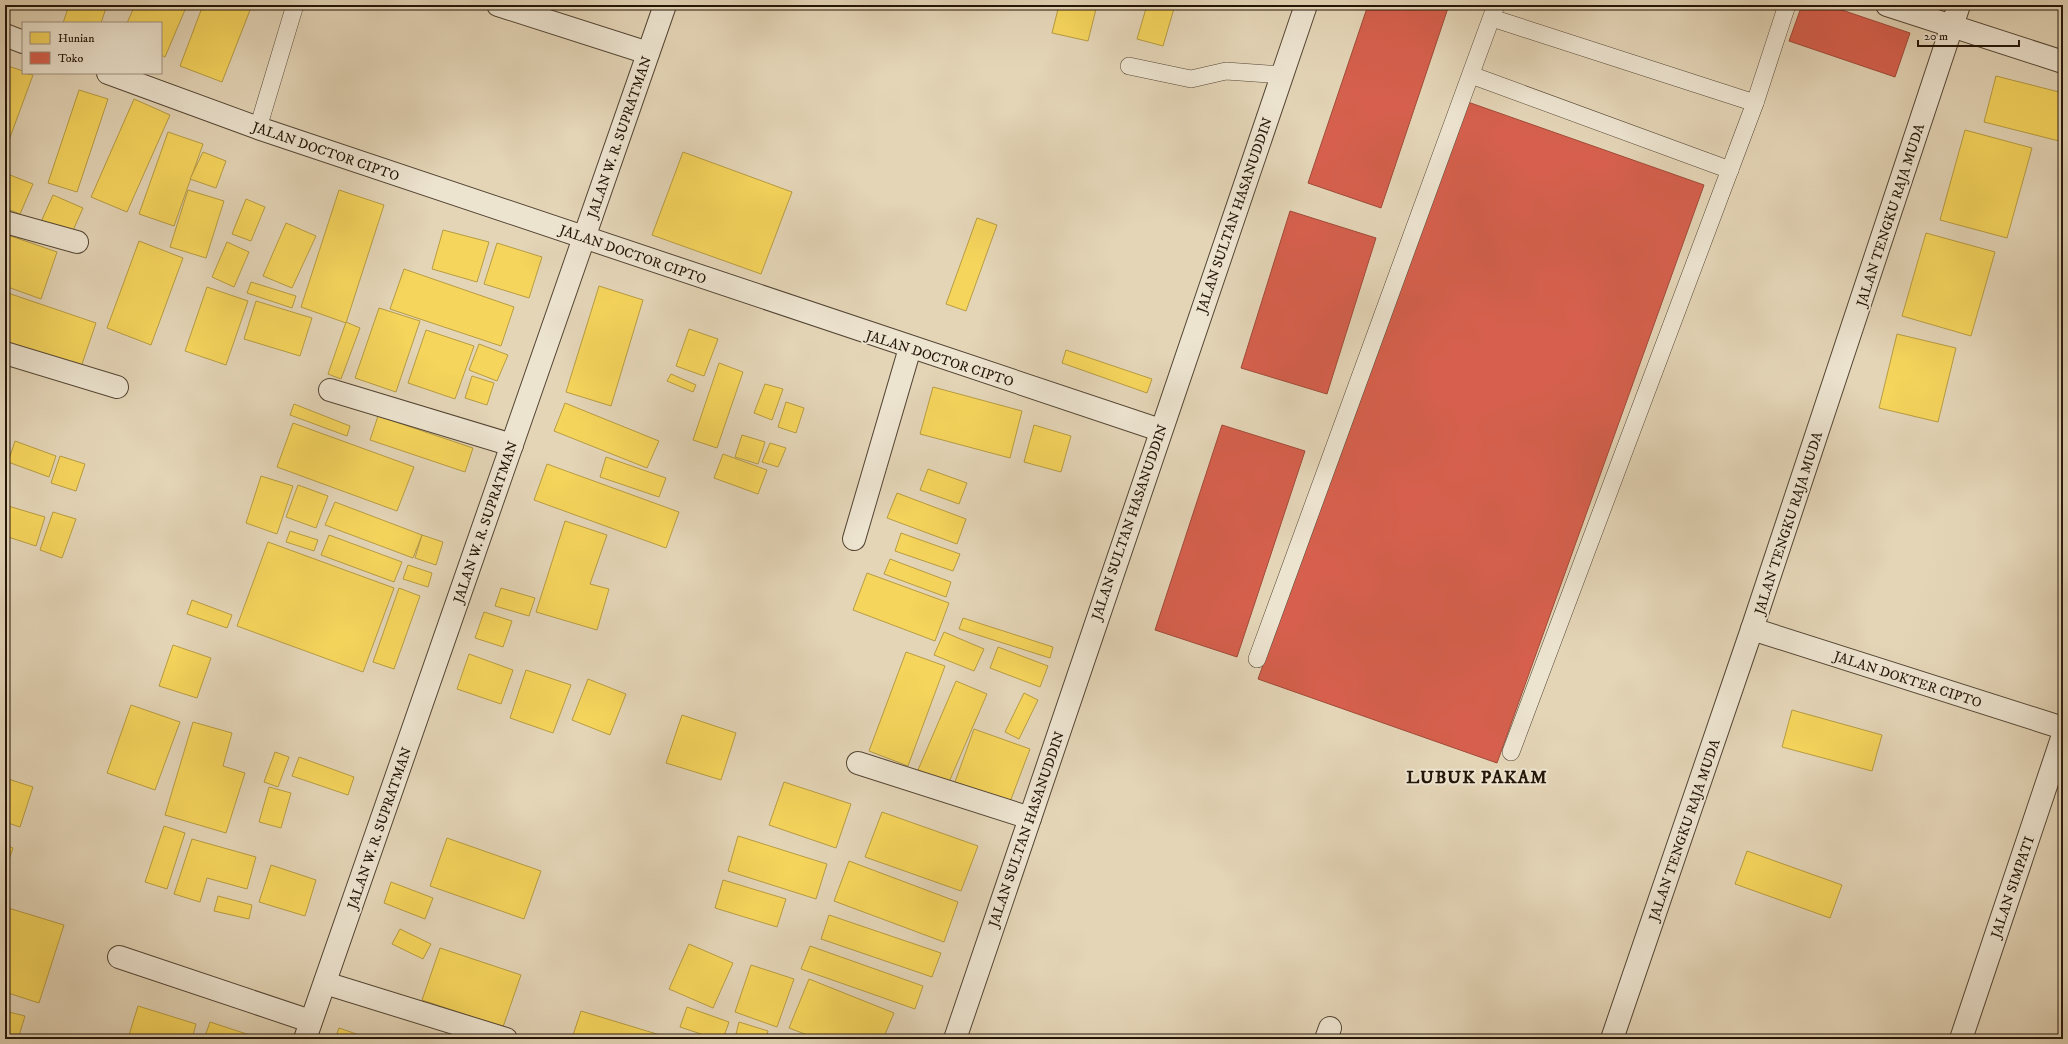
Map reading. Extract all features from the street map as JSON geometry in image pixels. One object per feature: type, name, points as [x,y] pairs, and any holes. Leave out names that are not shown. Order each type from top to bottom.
[{"type":"street","points":[[498,5],[648,53]]},
{"type":"street","name":"JALAN W. R. SUPRATMAN","points":[[308,1030],[665,5]]},
{"type":"street","name":"JALAN SULTAN HASANUDDIN","points":[[955,1039],[1160,430],[1306,5]]},
{"type":"street","points":[[1887,5],[2063,62]]},
{"type":"street","name":"JALAN TENGKU RAJA MUDA","points":[[1612,1039],[1752,629],[1959,5]]},
{"type":"street","points":[[5,35],[22,42]]},
{"type":"street","name":"JALAN DOCTOR CIPTO","points":[[111,74],[258,128],[910,348],[1160,430]]},
{"type":"street","points":[[5,222],[77,242]]},
{"type":"street","points":[[854,539],[910,348]]},
{"type":"street","points":[[5,353],[117,387]]},
{"type":"street","points":[[330,390],[512,445]]},
{"type":"street","name":"JALAN DOKTER CIPTO","points":[[1752,629],[2063,728]]},
{"type":"street","name":"JALAN SIMPATI","points":[[1961,1039],[2063,735]]},
{"type":"street","points":[[858,763],[1030,818]]},
{"type":"street","points":[[119,957],[308,1030]]},
{"type":"street","points":[[325,983],[506,1039]]},
{"type":"lane","points":[[258,128],[295,5]]},
{"type":"lane","points":[[1511,752],[1755,103],[1787,5]]},
{"type":"lane","points":[[1257,658],[1494,11],[1755,103]]},
{"type":"lane","points":[[1129,66],[1191,79],[1226,72],[1282,75]]},
{"type":"lane","points":[[1470,75],[1730,170]]},
{"type":"building: Hunian","points":[[69,5],[107,5],[101,22],[63,22]]},
{"type":"building: Hunian","points":[[135,5],[187,5],[165,57],[162,56],[162,22],[127,22]]},
{"type":"building: Hunian","points":[[203,5],[252,5],[222,82],[180,66]]},
{"type":"building: Hunian","points":[[1059,5],[1097,5],[1088,41],[1052,33]]},
{"type":"building: Hunian","points":[[1147,5],[1175,5],[1163,46],[1137,39]]},
{"type":"building: Hunian","points":[[5,65],[22,71],[22,74],[33,75],[5,151]]},
{"type":"building: Hunian","points":[[1996,76],[2063,93],[2063,142],[1984,122]]},
{"type":"building: Hunian","points":[[79,90],[108,99],[77,192],[48,183]]},
{"type":"building: Hunian","points":[[134,99],[170,115],[127,212],[91,197]]},
{"type":"building: Hunian","points":[[1965,130],[2032,148],[2007,238],[1940,220]]},
{"type":"building: Hunian","points":[[168,132],[203,144],[174,226],[139,214]]},
{"type":"building: Hunian","points":[[203,152],[226,161],[216,188],[190,179]]},
{"type":"building: Hunian","points":[[683,152],[792,192],[761,274],[652,235]]},
{"type":"building: Hunian","points":[[5,173],[33,184],[20,214],[5,208]]},
{"type":"building: Hunian","points":[[188,190],[224,201],[206,258],[170,247]]},
{"type":"building: Hunian","points":[[339,190],[384,205],[346,323],[301,307]]},
{"type":"building: Hunian","points":[[53,195],[83,208],[71,235],[41,222]]},
{"type":"building: Hunian","points":[[246,199],[265,207],[251,241],[232,234]]},
{"type":"building: Hunian","points":[[977,218],[997,225],[966,311],[946,304]]},
{"type":"building: Hunian","points":[[286,223],[316,236],[292,288],[263,276]]},
{"type":"building: Hunian","points":[[443,230],[489,242],[477,282],[432,269]]},
{"type":"building: Hunian","points":[[1926,233],[1995,252],[1971,336],[1902,316]]},
{"type":"building: Hunian","points":[[5,234],[57,252],[41,299],[5,286]]},
{"type":"building: Hunian","points":[[139,241],[183,258],[151,345],[107,328]]},
{"type":"building: Hunian","points":[[227,242],[249,252],[234,287],[212,277]]},
{"type":"building: Hunian","points":[[497,243],[542,257],[529,298],[484,284]]},
{"type":"building: Hunian","points":[[404,269],[514,307],[501,346],[390,309]]},
{"type":"building: Hunian","points":[[251,282],[296,296],[292,308],[247,293]]},
{"type":"building: Hunian","points":[[599,286],[643,300],[611,406],[566,392]]},
{"type":"building: Hunian","points":[[207,287],[248,301],[226,365],[185,351]]},
{"type":"building: Hunian","points":[[5,292],[96,323],[81,367],[5,342]]},
{"type":"building: Hunian","points":[[256,301],[312,318],[300,356],[244,339]]},
{"type":"building: Hunian","points":[[379,308],[420,321],[396,392],[355,378]]},
{"type":"building: Hunian","points":[[346,322],[360,328],[341,379],[328,374]]},
{"type":"building: Hunian","points":[[689,329],[718,339],[704,376],[676,366]]},
{"type":"building: Hunian","points":[[426,330],[474,346],[455,399],[408,383]]},
{"type":"building: Hunian","points":[[1897,334],[1956,348],[1938,422],[1879,408]]},
{"type":"building: Hunian","points":[[479,344],[508,355],[497,381],[469,370]]},
{"type":"building: Hunian","points":[[1066,350],[1152,379],[1147,393],[1062,363]]},
{"type":"building: Hunian","points":[[719,363],[743,372],[717,448],[693,440]]},
{"type":"building: Hunian","points":[[671,374],[696,385],[693,392],[667,381]]},
{"type":"building: Hunian","points":[[472,376],[494,383],[487,405],[465,398]]},
{"type":"building: Hunian","points":[[765,384],[783,389],[772,420],[754,413]]},
{"type":"building: Hunian","points":[[933,387],[1022,411],[1010,458],[920,434]]},
{"type":"building: Hunian","points":[[786,402],[804,408],[796,433],[778,427]]},
{"type":"building: Hunian","points":[[565,403],[659,441],[647,468],[554,431]]},
{"type":"building: Hunian","points":[[294,404],[350,426],[347,436],[290,415]]},
{"type":"building: Hunian","points":[[378,416],[473,448],[465,472],[370,440]]},
{"type":"building: Hunian","points":[[293,423],[414,467],[397,511],[277,467]]},
{"type":"building: Hunian","points":[[1034,425],[1071,436],[1061,472],[1024,462]]},
{"type":"building: Hunian","points":[[742,435],[765,442],[758,464],[735,457]]},
{"type":"building: Hunian","points":[[15,441],[56,456],[49,477],[8,462]]},
{"type":"building: Hunian","points":[[770,443],[786,448],[778,467],[762,462]]},
{"type":"building: Hunian","points":[[723,454],[767,470],[758,494],[714,478]]},
{"type":"building: Hunian","points":[[60,456],[85,464],[76,491],[51,483]]},
{"type":"building: Hunian","points":[[606,457],[666,478],[659,497],[600,477]]},
{"type":"building: Hunian","points":[[547,464],[679,512],[666,548],[534,500]]},
{"type":"building: Hunian","points":[[928,469],[967,483],[959,504],[920,490]]},
{"type":"building: Hunian","points":[[261,476],[293,486],[277,534],[246,523]]},
{"type":"building: Hunian","points":[[298,485],[328,496],[316,528],[286,517]]},
{"type":"building: Hunian","points":[[897,493],[966,519],[957,544],[887,518]]},
{"type":"building: Hunian","points":[[335,502],[422,535],[413,558],[325,525]]},
{"type":"building: Hunian","points":[[5,505],[45,517],[36,546],[5,536]]},
{"type":"building: Hunian","points":[[53,512],[76,519],[62,558],[40,550]]},
{"type":"building: Hunian","points":[[565,521],[607,535],[590,584],[609,589],[597,630],[536,612]]},
{"type":"building: Hunian","points":[[290,531],[318,540],[314,551],[286,542]]},
{"type":"building: Hunian","points":[[901,533],[960,554],[953,571],[895,551]]},
{"type":"building: Hunian","points":[[329,535],[402,562],[394,582],[321,555]]},
{"type":"building: Hunian","points":[[422,535],[443,542],[436,565],[415,558]]},
{"type":"building: Hunian","points":[[268,542],[394,588],[363,672],[237,626]]},
{"type":"building: Hunian","points":[[890,559],[951,582],[946,597],[884,574]]},
{"type":"building: Hunian","points":[[408,565],[432,573],[428,587],[403,579]]},
{"type":"building: Hunian","points":[[867,573],[949,603],[935,641],[853,610]]},
{"type":"building: Hunian","points":[[399,588],[420,596],[394,669],[373,662]]},
{"type":"building: Hunian","points":[[501,588],[535,598],[529,616],[495,606]]},
{"type":"building: Hunian","points":[[192,600],[232,615],[227,628],[187,614]]},
{"type":"building: Hunian","points":[[484,612],[512,621],[503,647],[475,638]]},
{"type":"building: Hunian","points":[[963,618],[1053,647],[1050,658],[959,629]]},
{"type":"building: Hunian","points":[[944,632],[984,649],[974,671],[934,655]]},
{"type":"building: Hunian","points":[[173,645],[211,658],[197,698],[159,686]]},
{"type":"building: Hunian","points":[[998,647],[1048,666],[1040,687],[990,668]]},
{"type":"building: Hunian","points":[[906,652],[945,666],[908,766],[869,751]]},
{"type":"building: Hunian","points":[[469,654],[513,670],[501,704],[457,689]]},
{"type":"building: Hunian","points":[[526,670],[571,685],[553,733],[510,718]]},
{"type":"building: Hunian","points":[[588,679],[626,694],[610,735],[572,720]]},
{"type":"building: Hunian","points":[[956,681],[987,694],[949,782],[918,770]]},
{"type":"building: Hunian","points":[[1024,693],[1038,700],[1019,739],[1005,732]]},
{"type":"building: Hunian","points":[[131,705],[180,722],[155,790],[107,773]]},
{"type":"building: Hunian","points":[[1792,710],[1882,735],[1872,771],[1782,747]]},
{"type":"building: Hunian","points":[[682,715],[736,733],[721,780],[666,763]]},
{"type":"building: Hunian","points":[[193,722],[232,733],[223,766],[245,773],[226,833],[165,815]]},
{"type":"building: Hunian","points":[[974,729],[1030,749],[1010,802],[955,782]]},
{"type":"building: Hunian","points":[[275,752],[289,757],[278,787],[264,782]]},
{"type":"building: Hunian","points":[[299,757],[354,777],[348,795],[292,776]]},
{"type":"building: Hunian","points":[[5,778],[33,787],[20,827],[5,822]]},
{"type":"building: Hunian","points":[[784,782],[851,804],[836,848],[769,825]]},
{"type":"building: Hunian","points":[[269,787],[291,793],[281,828],[259,822]]},
{"type":"building: Hunian","points":[[882,812],[978,846],[961,891],[865,857]]},
{"type":"building: Hunian","points":[[164,826],[185,833],[167,889],[145,882]]},
{"type":"building: Hunian","points":[[738,836],[827,864],[816,899],[728,871]]},
{"type":"building: Hunian","points":[[447,838],[541,871],[524,919],[430,886]]},
{"type":"building: Hunian","points":[[192,839],[256,857],[247,889],[207,878],[200,902],[174,894]]},
{"type":"building: Hunian","points":[[5,845],[13,848],[5,871]]},
{"type":"building: Hunian","points":[[1747,851],[1842,885],[1830,918],[1735,884]]},
{"type":"building: Hunian","points":[[849,861],[958,902],[944,942],[834,901]]},
{"type":"building: Hunian","points":[[271,865],[316,880],[305,916],[259,902]]},
{"type":"building: Hunian","points":[[723,880],[786,899],[777,927],[715,908]]},
{"type":"building: Hunian","points":[[391,882],[433,898],[425,919],[384,903]]},
{"type":"building: Hunian","points":[[218,896],[252,905],[249,919],[214,911]]},
{"type":"building: Hunian","points":[[5,907],[64,925],[39,1003],[5,992]]},
{"type":"building: Hunian","points":[[829,915],[941,953],[932,977],[821,939]]},
{"type":"building: Hunian","points":[[400,929],[431,944],[423,959],[392,944]]},
{"type":"building: Hunian","points":[[689,944],[733,963],[713,1008],[669,989]]},
{"type":"building: Hunian","points":[[810,946],[923,986],[915,1009],[801,969]]},
{"type":"building: Hunian","points":[[440,948],[521,975],[503,1027],[422,1000]]},
{"type":"building: Hunian","points":[[751,965],[794,979],[777,1027],[735,1012]]},
{"type":"building: Hunian","points":[[809,979],[894,1013],[883,1039],[818,1039],[789,1028]]},
{"type":"building: Hunian","points":[[138,1006],[196,1024],[192,1039],[140,1039],[129,1035]]},
{"type":"building: Hunian","points":[[687,1007],[729,1022],[723,1039],[716,1039],[680,1027]]},
{"type":"building: Hunian","points":[[5,1011],[25,1016],[18,1039],[5,1039]]},
{"type":"building: Hunian","points":[[581,1011],[660,1035],[659,1039],[572,1038]]},
{"type":"building: Hunian","points":[[210,1022],[262,1039],[204,1039]]},
{"type":"building: Hunian","points":[[739,1022],[768,1031],[766,1039],[735,1038]]},
{"type":"building: Hunian","points":[[339,1028],[371,1039],[335,1039]]},
{"type":"building: Toko","points":[[1368,5],[1449,5],[1381,208],[1308,183]]},
{"type":"building: Toko","points":[[1802,5],[1827,5],[1910,33],[1895,77],[1789,41]]},
{"type":"building: Toko","points":[[1465,101],[1704,185],[1497,763],[1258,679]]},
{"type":"building: Toko","points":[[1290,211],[1376,238],[1327,394],[1241,368]]},
{"type":"building: Toko","points":[[1222,425],[1305,451],[1237,657],[1155,630]]},
{"type":"district","name":"LUBUK PAKAM","points":[[1477,777]]}]
